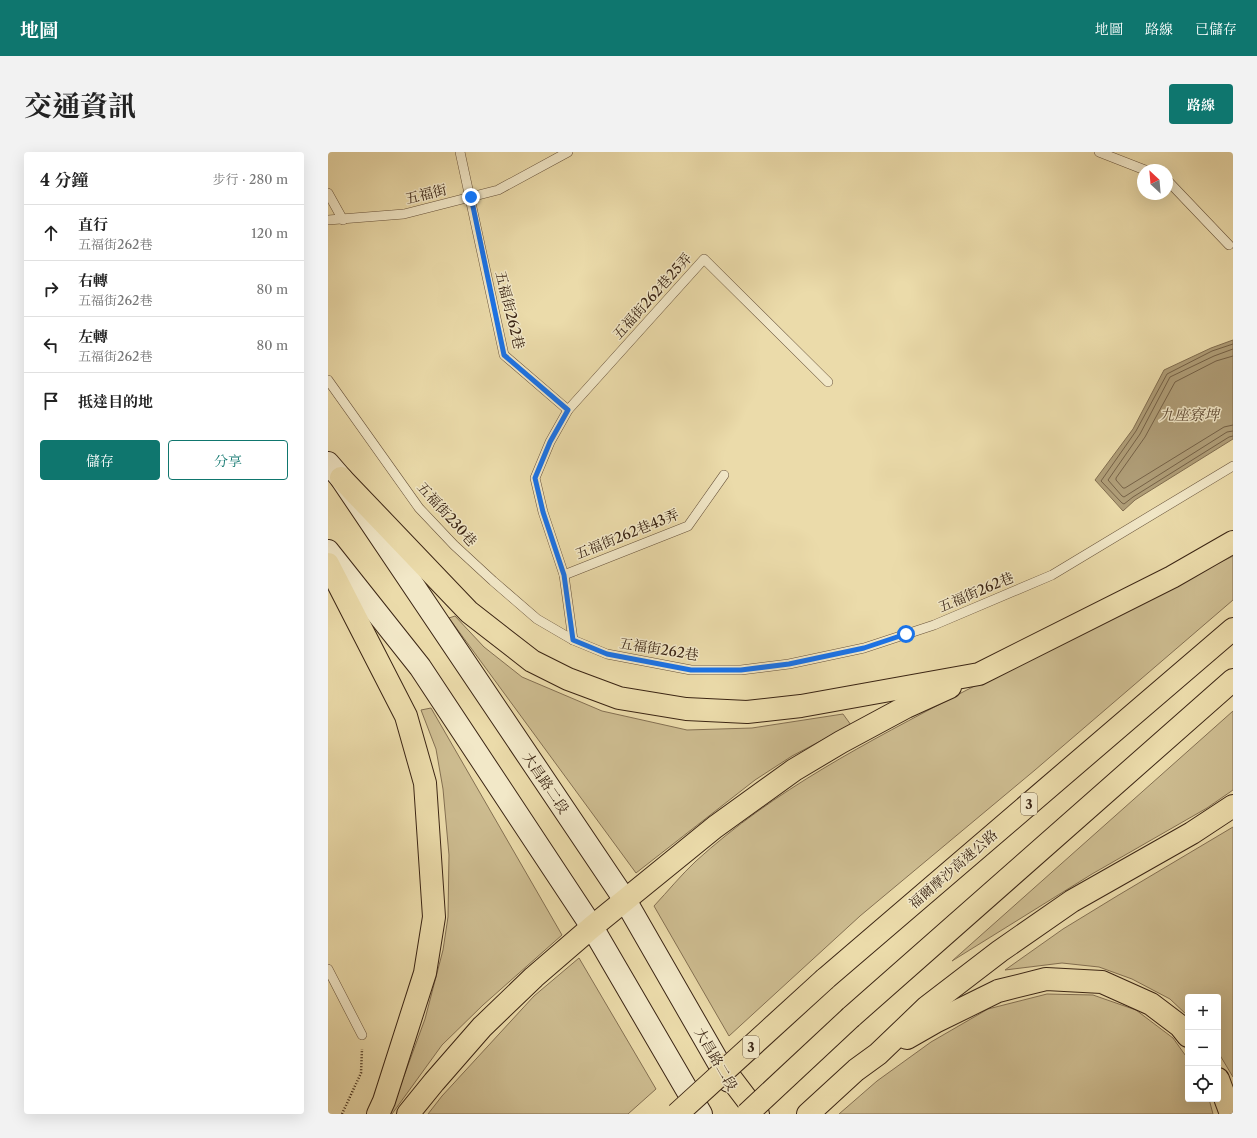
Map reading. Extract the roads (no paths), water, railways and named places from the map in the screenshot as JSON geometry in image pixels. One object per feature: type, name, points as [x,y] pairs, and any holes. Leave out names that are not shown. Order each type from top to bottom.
[{"type":"highway","points":[[334,471],[469,612],[532,661],[562,676],[619,698],[686,709],[747,712],[802,706],[979,674]]},
{"type":"highway","points":[[408,1114],[482,1027],[534,977],[592,927],[715,827],[794,770],[841,742],[906,707],[979,674],[1172,577],[1233,542]]},
{"type":"highway","points":[[328,564],[406,716],[425,783],[434,917],[425,973],[384,1101],[378,1114]]},
{"type":"highway","name":"福爾摩沙高速公路","points":[[677,1114],[825,979],[1233,629]]},
{"type":"highway","points":[[747,1114],[851,1017],[1233,680]]},
{"type":"highway","points":[[878,1054],[927,1007],[1000,951],[1072,901],[1192,833],[1233,806]]},
{"type":"highway","points":[[808,1114],[856,1070],[878,1054],[934,1022],[998,991],[1046,979],[1102,982],[1151,1004],[1180,1026],[1185,1032]]},
{"type":"highway","points":[[720,1064],[758,1114]]},
{"type":"highway","points":[[1221,1088],[1230,1114]]},
{"type":"main road","name":"大昌路二段","points":[[334,471],[625,900],[720,1064],[747,1114]]},
{"type":"main road","points":[[328,551],[420,667],[592,927],[701,1114]]},
{"type":"lane","name":"五福街262巷","points":[[460,152],[471,197],[504,355],[568,410]]},
{"type":"lane","name":"五福街","points":[[328,220],[404,214],[498,190],[568,152]]},
{"type":"lane","points":[[1099,152],[1137,167]]},
{"type":"lane","points":[[1173,186],[1229,245]]},
{"type":"lane","points":[[328,193],[343,220]]},
{"type":"lane","name":"五福街262巷25弄","points":[[568,410],[704,259],[828,382]]},
{"type":"lane","name":"五福街230巷","points":[[328,380],[419,508],[454,545],[537,619],[573,640]]},
{"type":"lane","points":[[568,410],[550,442],[535,478],[543,512],[564,575],[573,640]]},
{"type":"lane","name":"五福街262巷","points":[[573,640],[607,654],[691,670],[741,670],[789,664],[864,648],[934,625],[1052,575],[1233,466]]},
{"type":"lane","name":"五福街262巷43弄","points":[[564,575],[688,526],[724,475]]},
{"type":"lane","points":[[328,969],[362,1035]]},
{"type":"water","name":"九座寮埤","points":[[1233,340],[1233,439],[1135,500],[1123,511],[1095,480],[1133,429],[1164,370],[1211,348]]}]
